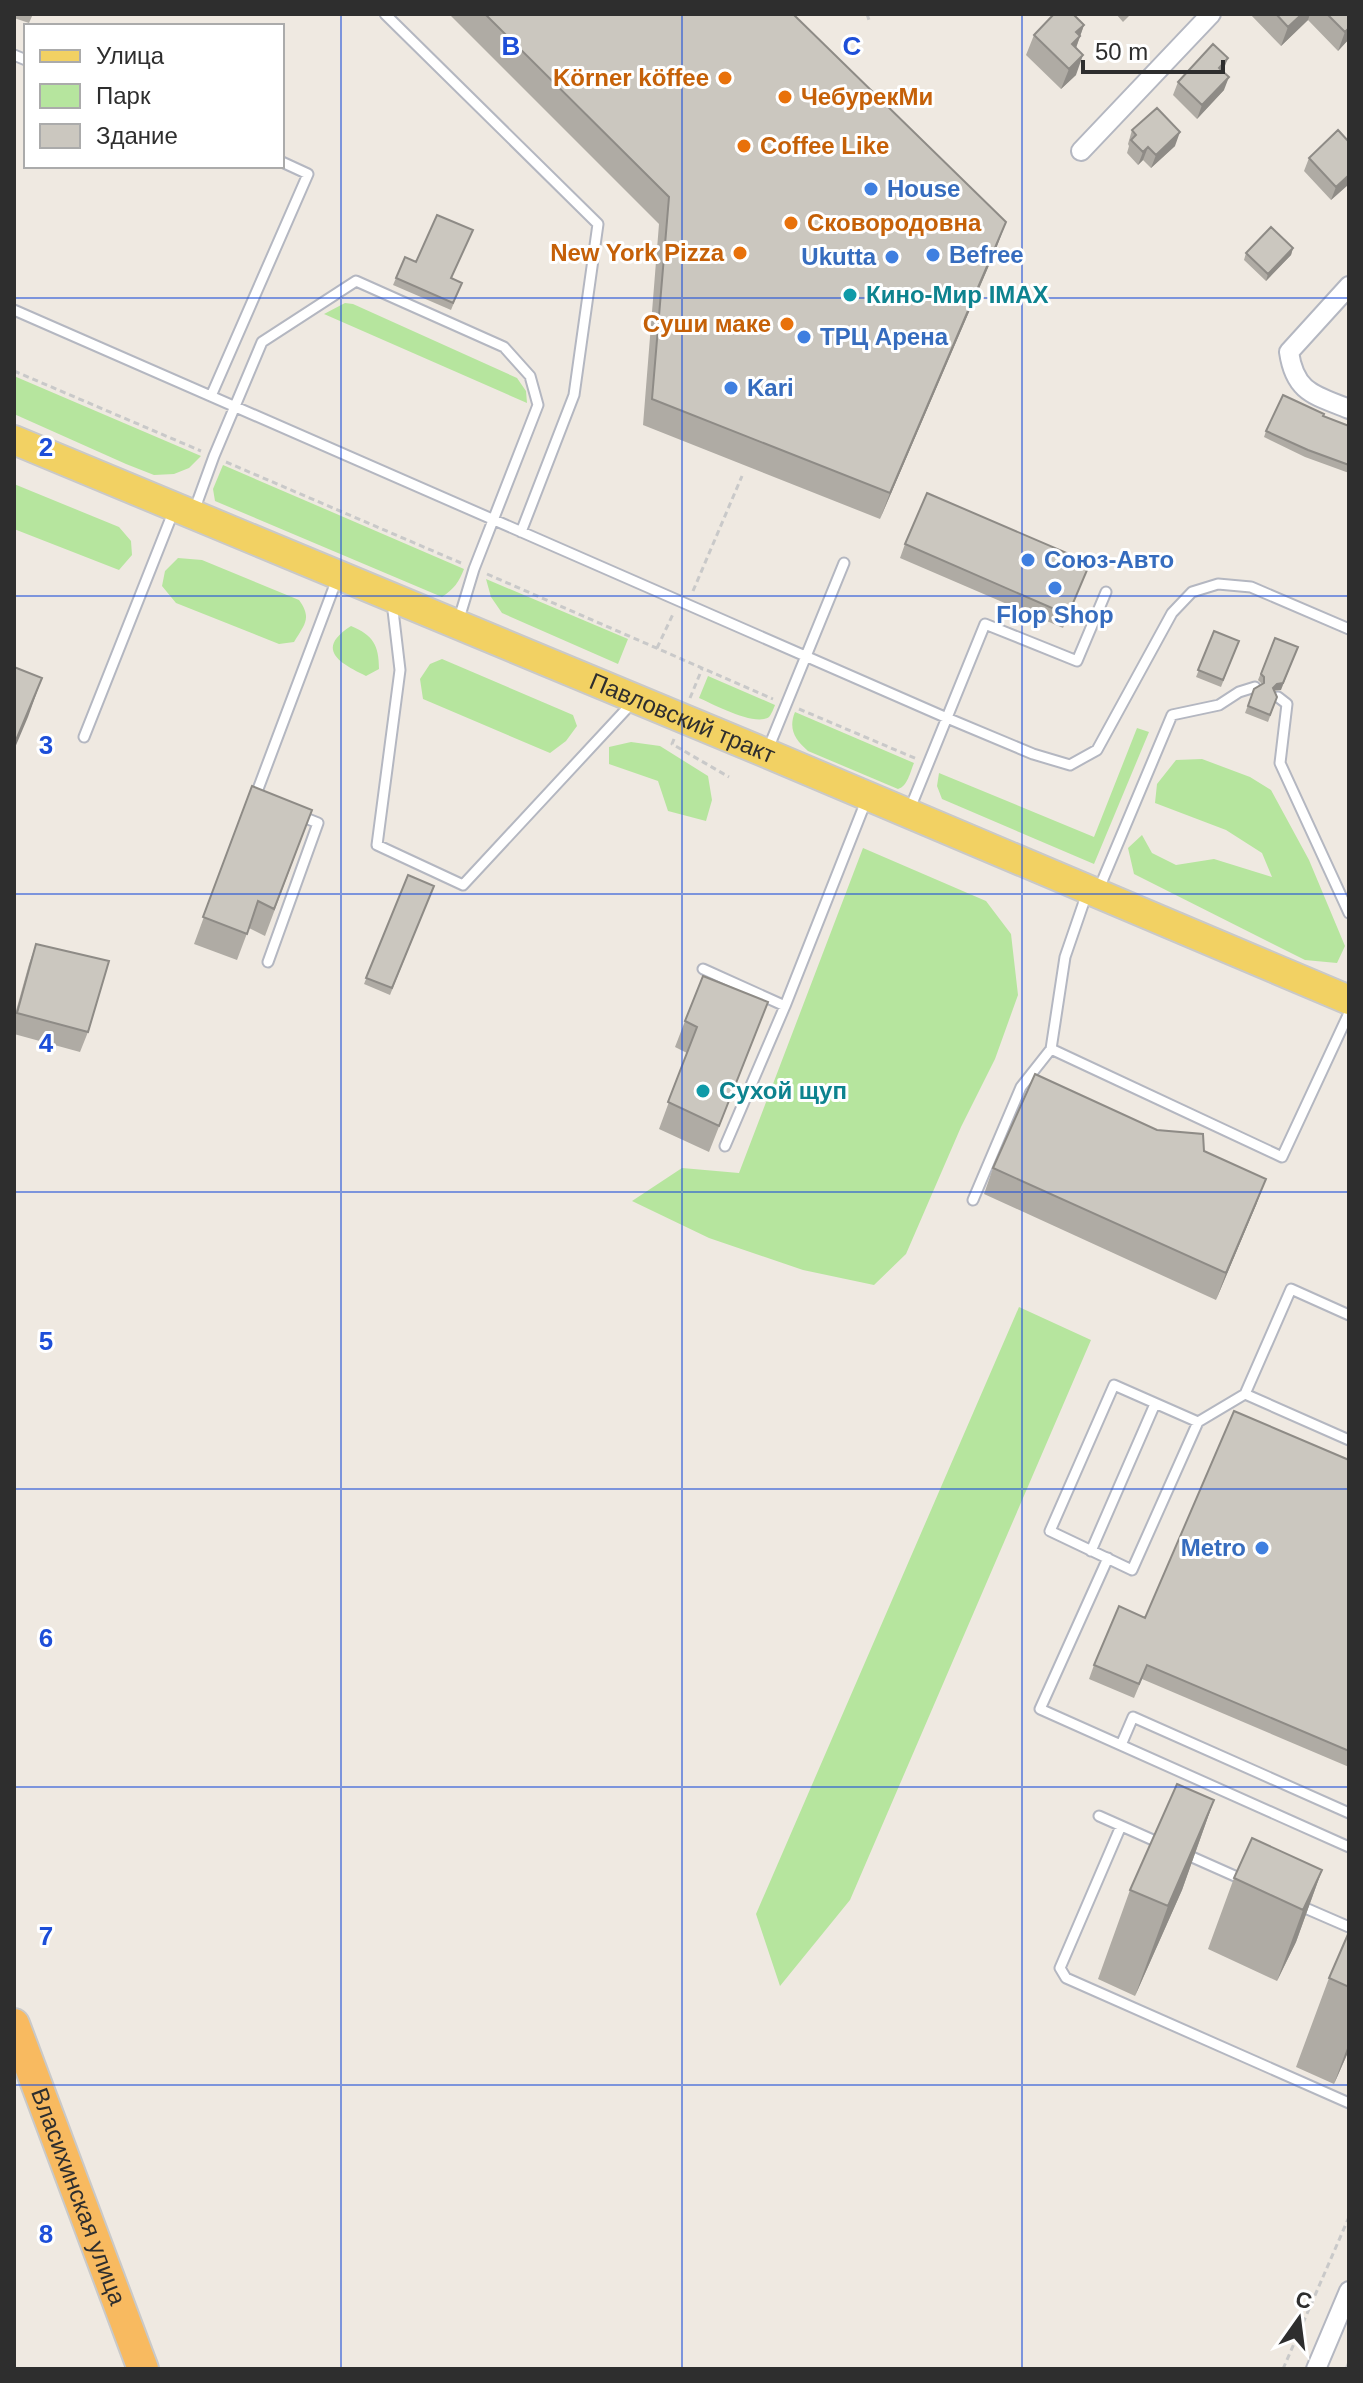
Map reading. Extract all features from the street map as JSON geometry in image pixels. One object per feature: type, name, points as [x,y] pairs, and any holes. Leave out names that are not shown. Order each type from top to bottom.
[{"type":"highway","name":"Власихинская улица","points":[[14,2024],[143,2369]]},
{"type":"main road","name":"Павловский тракт","points":[[14,440],[1349,1000]]},
{"type":"street","points":[[1081,151],[1211,14]]},
{"type":"street","points":[[1349,286],[1289,352],[1291,369],[1306,391],[1349,409]]},
{"type":"street","points":[[1316,2369],[1349,2291]]},
{"type":"lane","points":[[385,14],[598,224],[574,395],[521,532]]},
{"type":"lane","points":[[211,396],[308,174],[284,163]]},
{"type":"lane","points":[[84,737],[184,511],[214,456],[262,342],[356,281],[504,347],[530,376],[538,405],[474,569],[457,626]]},
{"type":"lane","points":[[14,310],[947,718],[1033,754],[1070,765],[1097,750],[1172,613],[1192,592],[1218,584],[1251,587],[1349,629]]},
{"type":"lane","points":[[766,753],[844,563]]},
{"type":"lane","points":[[267,803],[255,798],[338,576]]},
{"type":"lane","points":[[907,814],[985,624],[1077,661],[1106,592]]},
{"type":"lane","points":[[392,598],[400,670],[377,845],[463,885],[634,700]]},
{"type":"lane","points":[[973,1200],[1021,1087],[1051,1049],[1065,957],[1172,715],[1219,705],[1239,692],[1255,687]]},
{"type":"lane","points":[[1278,697],[1287,704],[1280,763],[1349,913]]},
{"type":"lane","points":[[725,1146],[785,1006],[867,797]]},
{"type":"lane","points":[[268,962],[318,823],[293,813]]},
{"type":"lane","points":[[703,969],[785,1006]]},
{"type":"lane","points":[[1051,1049],[1282,1157],[1349,1013]]},
{"type":"lane","points":[[1198,1422],[1114,1385],[1050,1531],[1132,1570],[1198,1422],[1245,1394],[1291,1289],[1349,1315]]},
{"type":"lane","points":[[1245,1394],[1349,1440]]},
{"type":"lane","points":[[1091,1551],[1155,1404]]},
{"type":"lane","points":[[1108,1558],[1040,1709],[1349,1847]]},
{"type":"lane","points":[[1121,1745],[1133,1717],[1349,1813]]},
{"type":"lane","points":[[1099,1816],[1249,1883]]},
{"type":"lane","points":[[1121,1826],[1060,1968],[1066,1978],[1349,2103]]},
{"type":"lane","points":[[1292,1902],[1349,1927]]},
{"type":"path","points":[[867,14],[869,20]]},
{"type":"path","points":[[14,371],[928,763]]},
{"type":"path","points":[[657,648],[677,606],[687,605],[742,476]]},
{"type":"path","points":[[1283,2369],[1349,2217]]},
{"type":"path","points":[[1346,2369],[1349,2362]]},
{"type":"green space","points":[[345,303],[517,378],[526,391],[527,403],[324,314]]},
{"type":"green space","points":[[14,376],[201,456],[189,468],[174,474],[154,475],[126,464],[14,414]]},
{"type":"green space","points":[[223,465],[464,569],[462,574],[442,597],[215,501],[213,489]]},
{"type":"green space","points":[[14,484],[119,527],[131,541],[132,555],[119,570],[14,529]]},
{"type":"green space","points":[[178,558],[202,560],[299,600],[306,621],[294,642],[279,644],[176,603],[162,586],[165,571]]},
{"type":"green space","points":[[486,579],[628,639],[618,664],[502,613],[491,597]]},
{"type":"green space","points":[[351,626],[370,637],[378,653],[379,669],[366,676],[335,655],[334,642]]},
{"type":"green space","points":[[442,659],[573,715],[577,726],[566,741],[550,753],[423,699],[420,679],[430,664]]},
{"type":"green space","points":[[708,676],[775,705],[771,715],[763,719],[744,717],[699,698]]},
{"type":"green space","points":[[795,712],[914,763],[906,782],[898,789],[808,751],[794,734],[792,724]]},
{"type":"green space","points":[[1137,728],[1149,732],[1094,864],[942,799],[937,786],[939,773],[1094,837]]},
{"type":"green space","points":[[631,742],[660,746],[708,776],[712,800],[706,821],[668,811],[658,781],[609,764],[609,747]]},
{"type":"green space","points":[[1202,759],[1250,777],[1271,790],[1309,860],[1345,946],[1337,963],[1305,960],[1134,874],[1128,848],[1142,835],[1152,853],[1176,865],[1214,859],[1272,877],[1262,853],[1226,830],[1155,803],[1157,784],[1176,760]]},
{"type":"green space","points":[[863,848],[986,901],[1011,934],[1018,995],[995,1059],[961,1127],[906,1254],[874,1285],[803,1270],[709,1238],[632,1201],[682,1168],[739,1173]]},
{"type":"green space","points":[[1019,1307],[1091,1340],[850,1900],[780,1986],[756,1914]]},
{"type":"building","name":"ТРЦ Арена","points":[[485,14],[793,14],[1006,222],[890,493],[652,399],[669,197]]},
{"type":"building","points":[[1054,14],[1073,14],[1084,25],[1076,32],[1080,36],[1072,44],[1083,55],[1069,69],[1034,35]]},
{"type":"building","points":[[1276,14],[1302,14],[1288,27]]},
{"type":"building","points":[[1327,14],[1349,14],[1349,28],[1345,32]]},
{"type":"building","points":[[1213,44],[1228,58],[1219,68],[1229,77],[1202,105],[1178,82]]},
{"type":"building","points":[[1157,108],[1180,132],[1156,155],[1148,147],[1143,152],[1131,140],[1136,135],[1132,130]]},
{"type":"building","points":[[1338,130],[1349,142],[1349,175],[1336,187],[1309,158]]},
{"type":"building","points":[[437,215],[473,230],[451,278],[462,283],[453,303],[396,278],[405,257],[416,262]]},
{"type":"building","points":[[1271,227],[1293,248],[1268,274],[1246,253]]},
{"type":"building","points":[[1283,395],[1349,426],[1349,465],[1266,431]]},
{"type":"building","points":[[927,493],[1090,563],[1068,615],[905,544]]},
{"type":"building","points":[[1214,631],[1239,641],[1223,680],[1198,670]]},
{"type":"building","points":[[1275,638],[1298,647],[1283,683],[1273,688],[1277,697],[1270,715],[1248,706],[1254,689],[1264,683],[1261,674]]},
{"type":"building","points":[[14,667],[42,678],[14,745]]},
{"type":"building","points":[[252,786],[312,810],[274,909],[258,901],[247,934],[203,917]]},
{"type":"building","points":[[408,875],[434,886],[392,988],[366,978]]},
{"type":"building","points":[[36,944],[109,961],[88,1032],[17,1013]]},
{"type":"building","name":"Сухой щуп","points":[[703,976],[768,1002],[719,1126],[668,1102],[697,1027],[685,1021]]},
{"type":"building","points":[[1035,1074],[1157,1130],[1203,1134],[1204,1151],[1266,1179],[1226,1273],[993,1168]]},
{"type":"building","name":"Metro","points":[[1234,1411],[1349,1460],[1349,1751],[1147,1665],[1139,1684],[1094,1665],[1119,1606],[1145,1618]]},
{"type":"building","points":[[1177,1784],[1214,1800],[1168,1906],[1130,1890]]},
{"type":"building","points":[[1252,1838],[1322,1870],[1303,1910],[1234,1878]]},
{"type":"building","points":[[1349,1932],[1349,1987],[1329,1978]]},
{"type":"place","name":"Körner köffee","points":[[725,78]]},
{"type":"place","name":"ЧебурекМи","points":[[785,97]]},
{"type":"place","name":"Coffee Like","points":[[744,146]]},
{"type":"place","name":"House","points":[[871,189]]},
{"type":"place","name":"Сковородовна","points":[[791,223]]},
{"type":"place","name":"New York Pizza","points":[[740,253]]},
{"type":"place","name":"Befree","points":[[933,255]]},
{"type":"place","name":"Ukutta","points":[[892,257]]},
{"type":"place","name":"Кино-Мир IMAX","points":[[850,295]]},
{"type":"place","name":"Суши маке","points":[[787,324]]},
{"type":"place","name":"ТРЦ Арена","points":[[804,337]]},
{"type":"place","name":"Kari","points":[[731,388]]},
{"type":"place","name":"Союз-Авто","points":[[1028,560]]},
{"type":"place","name":"Flop Shop","points":[[1055,588]]},
{"type":"place","name":"Сухой щуп","points":[[703,1091]]},
{"type":"place","name":"Metro","points":[[1262,1548]]}]
